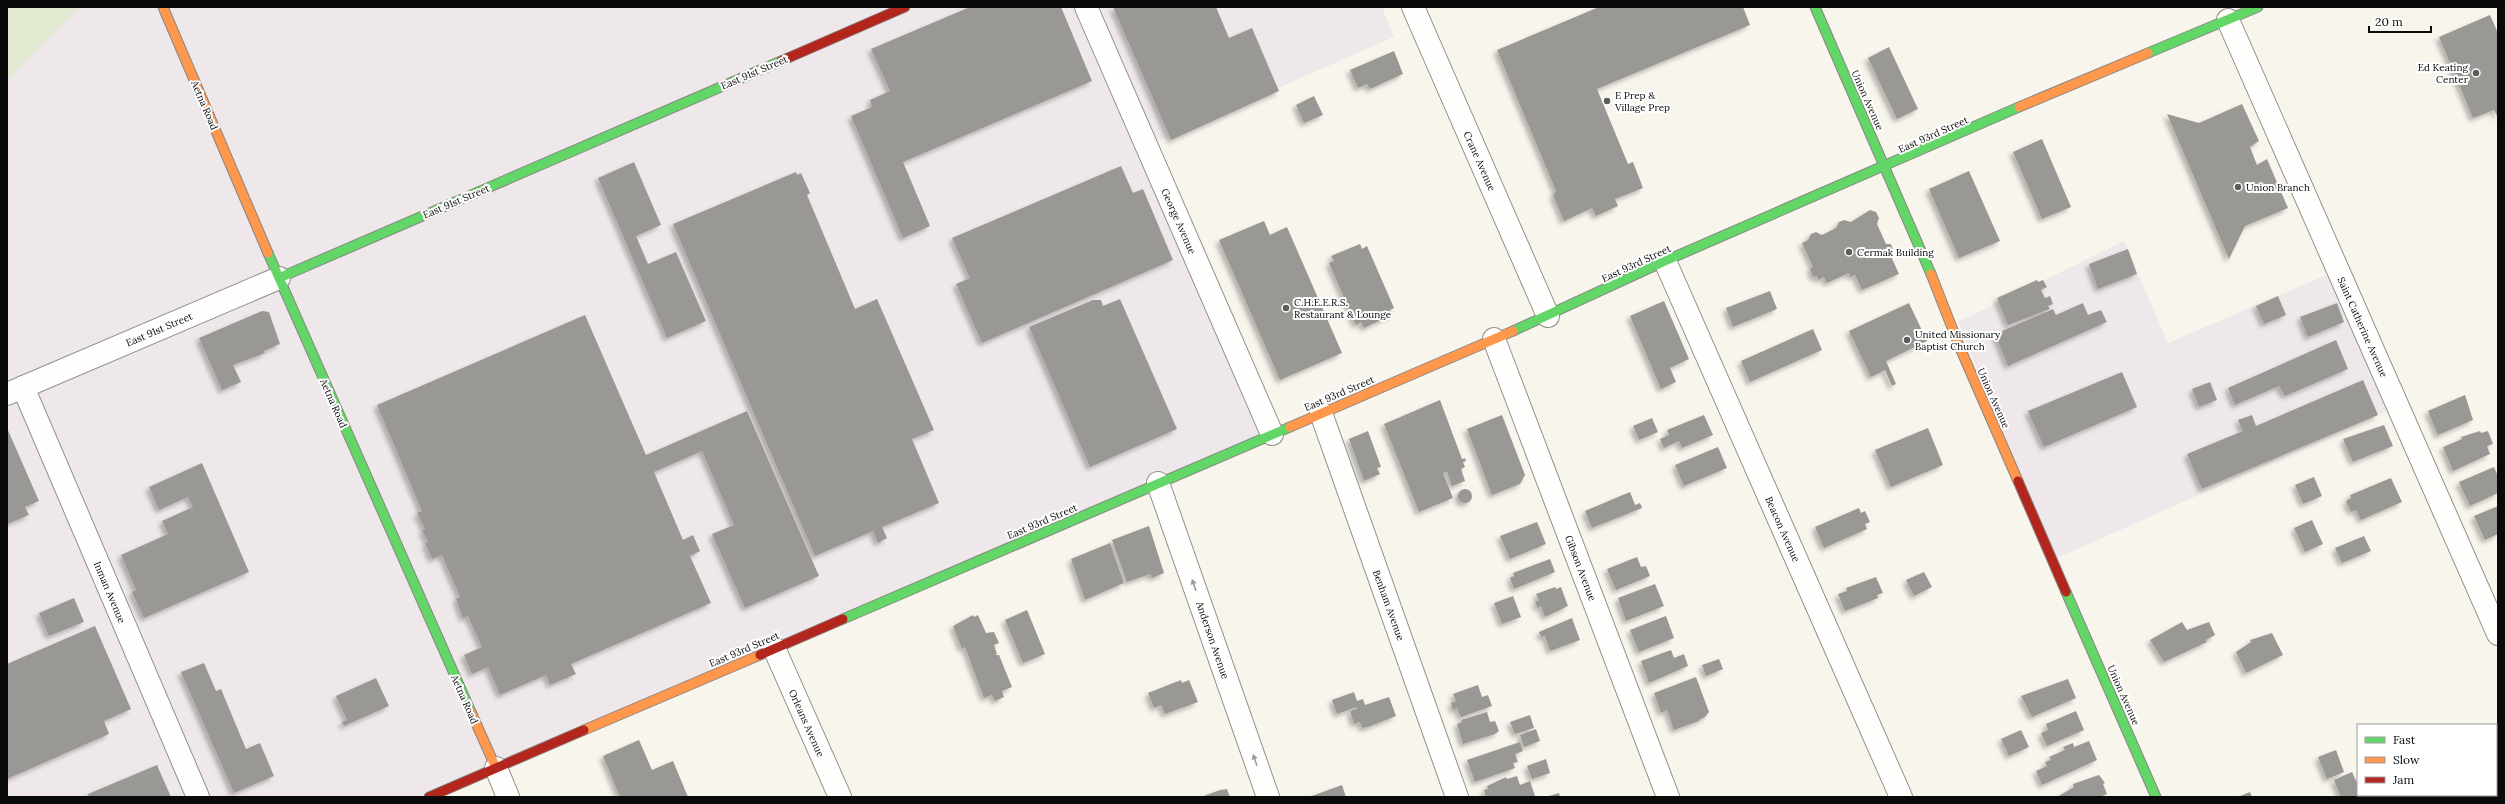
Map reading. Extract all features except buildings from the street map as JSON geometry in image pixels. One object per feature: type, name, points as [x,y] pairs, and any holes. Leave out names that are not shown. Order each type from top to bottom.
[{"type":"main road","name":"Aetna Road","points":[[163,7],[279,278],[496,768]]},
{"type":"main road","name":"East 91st Street","points":[[279,278],[905,7]]},
{"type":"main road","name":"Union Avenue","points":[[1815,7],[1943,302],[1963,355],[2156,797]]},
{"type":"main road","name":"East 93rd Street","points":[[429,797],[1548,316],[1665,261],[2244,11]]},
{"type":"street","name":"George Avenue","points":[[1086,7],[1272,434]]},
{"type":"street","name":"Crane Avenue","points":[[1412,7],[1548,316]]},
{"type":"street","name":"Saint Catherine Avenue","points":[[2244,11],[2498,634]]},
{"type":"street","name":"Beacon Avenue","points":[[1665,261],[1901,797]]},
{"type":"street","name":"East 91st Street","points":[[15,390],[279,278]]},
{"type":"street","name":"Gibson Avenue","points":[[1494,339],[1668,797]]},
{"type":"street","name":"Inman Avenue","points":[[15,390],[198,797]]},
{"type":"street","name":"Benham Avenue","points":[[1320,413],[1457,797]]},
{"type":"street","name":"Anderson Avenue","points":[[1158,483],[1268,797]]},
{"type":"street","name":"Orleans Avenue","points":[[774,648],[840,797]]},
{"type":"street","name":"Aetna Road","points":[[496,768],[508,797]]},
{"type":"shaded area","points":[[7,7],[1382,7],[1394,37],[1146,146],[1272,434],[429,797],[7,797]]},
{"type":"shaded area","points":[[2124,241],[2168,343],[2338,270],[2398,406],[2053,560],[1958,322]]},
{"type":"green space","points":[[7,7],[80,7],[7,80]]},
{"type":"traffic: fast","points":[[1815,7],[1931,274]]},
{"type":"traffic: fast","points":[[2148,53],[2258,7]]},
{"type":"traffic: fast","points":[[279,278],[781,61]]},
{"type":"traffic: fast","points":[[1513,331],[1665,261],[2019,107]]},
{"type":"traffic: fast","points":[[268,253],[471,712]]},
{"type":"traffic: fast","points":[[843,619],[1290,427]]},
{"type":"traffic: fast","points":[[2066,592],[2156,797]]},
{"type":"traffic: slow","points":[[163,7],[268,253]]},
{"type":"traffic: slow","points":[[2019,107],[2148,53]]},
{"type":"traffic: slow","points":[[1931,274],[1960,348],[2018,481]]},
{"type":"traffic: slow","points":[[1290,427],[1513,331]]},
{"type":"traffic: slow","points":[[584,730],[760,655]]},
{"type":"traffic: slow","points":[[471,712],[496,768]]},
{"type":"traffic: jam","points":[[781,61],[905,7]]},
{"type":"traffic: jam","points":[[2018,481],[2066,592]]},
{"type":"traffic: jam","points":[[760,655],[843,619]]},
{"type":"traffic: jam","points":[[429,797],[584,730]]},
{"type":"place","name":"Ed Keating Center","points":[[2476,73]]},
{"type":"place","name":"E Prep & Village Prep","points":[[1607,101]]},
{"type":"place","name":"Union Branch","points":[[2238,187]]},
{"type":"place","name":"Cermak Building","points":[[1849,252]]},
{"type":"place","name":"C.H.E.E.R.S. Restaurant & Lounge","points":[[1286,308]]},
{"type":"place","name":"United Missionary Baptist Church","points":[[1907,340]]}]
